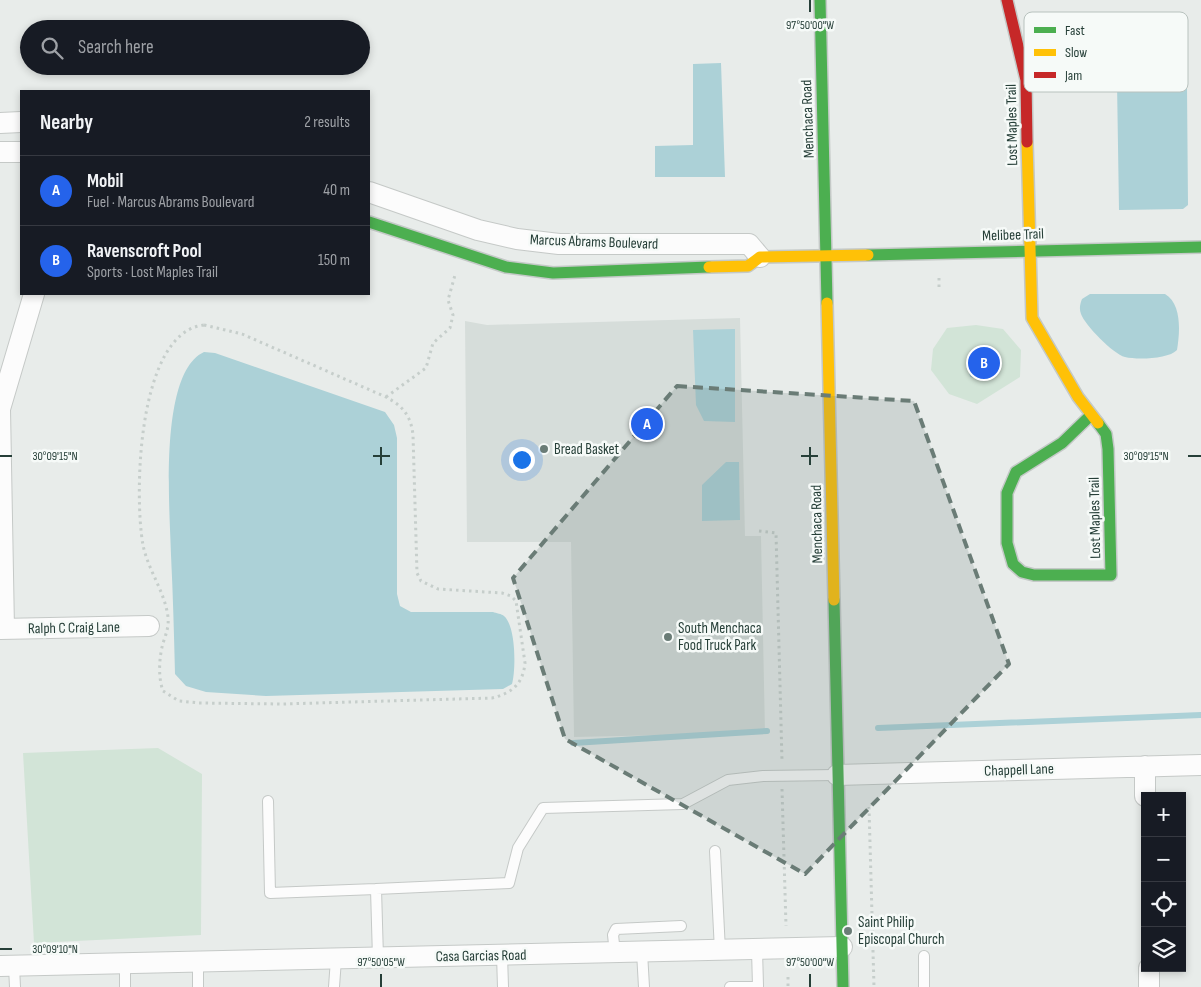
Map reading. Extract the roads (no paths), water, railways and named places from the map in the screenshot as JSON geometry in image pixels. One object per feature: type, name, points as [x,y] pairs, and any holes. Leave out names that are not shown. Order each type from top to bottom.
[{"type":"street","name":"Menchaca Road","points":[[820,0],[843,987]]},
{"type":"street","name":"Lost Maples Trail","points":[[1007,0],[1024,72]]},
{"type":"street","name":"Lost Maples Trail","points":[[1026,92],[1028,249],[1032,318],[1039,333],[1091,415],[1106,434],[1111,575],[1046,576],[1022,572],[1013,564],[1007,543],[1007,493],[1009,482],[1016,472],[1030,461],[1062,443],[1091,415]]},
{"type":"street","points":[[0,123],[20,122]]},
{"type":"street","points":[[0,152],[20,152]]},
{"type":"street","name":"Marcus Abrams Boulevard","points":[[370,192],[478,230],[517,239],[559,244],[749,244],[760,257]]},
{"type":"street","name":"Marcus Abrams Boulevard","points":[[370,222],[506,267],[553,273],[748,266],[760,257],[827,256]]},
{"type":"street","name":"Melibee Trail","points":[[827,256],[1028,249],[1201,247]]},
{"type":"street","points":[[2,629],[0,409],[34,295]]},
{"type":"street","name":"Ralph C Craig Lane","points":[[2,629],[148,626]]},
{"type":"street","name":"Chappell Lane","points":[[837,775],[1201,764]]},
{"type":"street","points":[[1145,766],[1145,792]]},
{"type":"street","name":"Casa Garcias Road","points":[[7,966],[842,947]]},
{"type":"street","points":[[1149,972],[1149,987]]},
{"type":"lane","points":[[268,801],[270,893],[509,883],[518,848],[543,808],[683,804],[728,780],[782,776],[837,775]]},
{"type":"lane","points":[[716,851],[720,951]]},
{"type":"lane","points":[[376,889],[378,958]]},
{"type":"lane","points":[[615,953],[613,935],[616,929],[681,926]]},
{"type":"lane","points":[[730,987],[758,987],[757,950]]},
{"type":"lane","points":[[642,952],[644,987]]},
{"type":"lane","points":[[502,955],[503,987]]},
{"type":"lane","points":[[924,956],[924,987]]},
{"type":"lane","points":[[334,987],[336,959]]},
{"type":"lane","points":[[198,962],[198,987]]},
{"type":"lane","points":[[125,963],[125,987]]},
{"type":"lane","points":[[7,966],[15,987]]},
{"type":"water","points":[[721,63],[725,177],[655,177],[655,146],[693,145],[693,64]]},
{"type":"water","points":[[1117,92],[1187,92],[1188,205],[1183,209],[1119,210]]},
{"type":"water","points":[[1090,294],[1165,294],[1171,299],[1177,311],[1179,335],[1177,350],[1167,355],[1152,358],[1130,358],[1120,355],[1100,338],[1081,314],[1080,306],[1082,299]]},
{"type":"water","points":[[735,329],[735,422],[704,421],[696,405],[693,330]]},
{"type":"water","points":[[992,350],[996,353],[993,370],[980,379],[970,377],[969,372],[975,357]]},
{"type":"water","points":[[204,352],[215,353],[385,412],[394,425],[397,438],[397,594],[400,606],[411,612],[493,612],[503,615],[508,621],[513,638],[514,669],[512,684],[503,689],[266,696],[206,692],[186,686],[175,674],[169,508],[170,445],[173,414],[179,387],[189,365]]},
{"type":"water","points":[[726,462],[739,462],[740,520],[702,521],[702,485]]},
{"type":"waterway","points":[[878,728],[1201,715]]},
{"type":"waterway","points":[[573,743],[767,731]]},
{"type":"place","name":"Ravenscroft Pool","points":[[984,363]]},
{"type":"place","name":"Mobil","points":[[647,424]]},
{"type":"place","name":"Bread Basket","points":[[544,449]]},
{"type":"place","name":"South Menchaca Food Truck Park","points":[[668,637]]},
{"type":"place","name":"Saint Philip Episcopal Church","points":[[848,931]]}]
